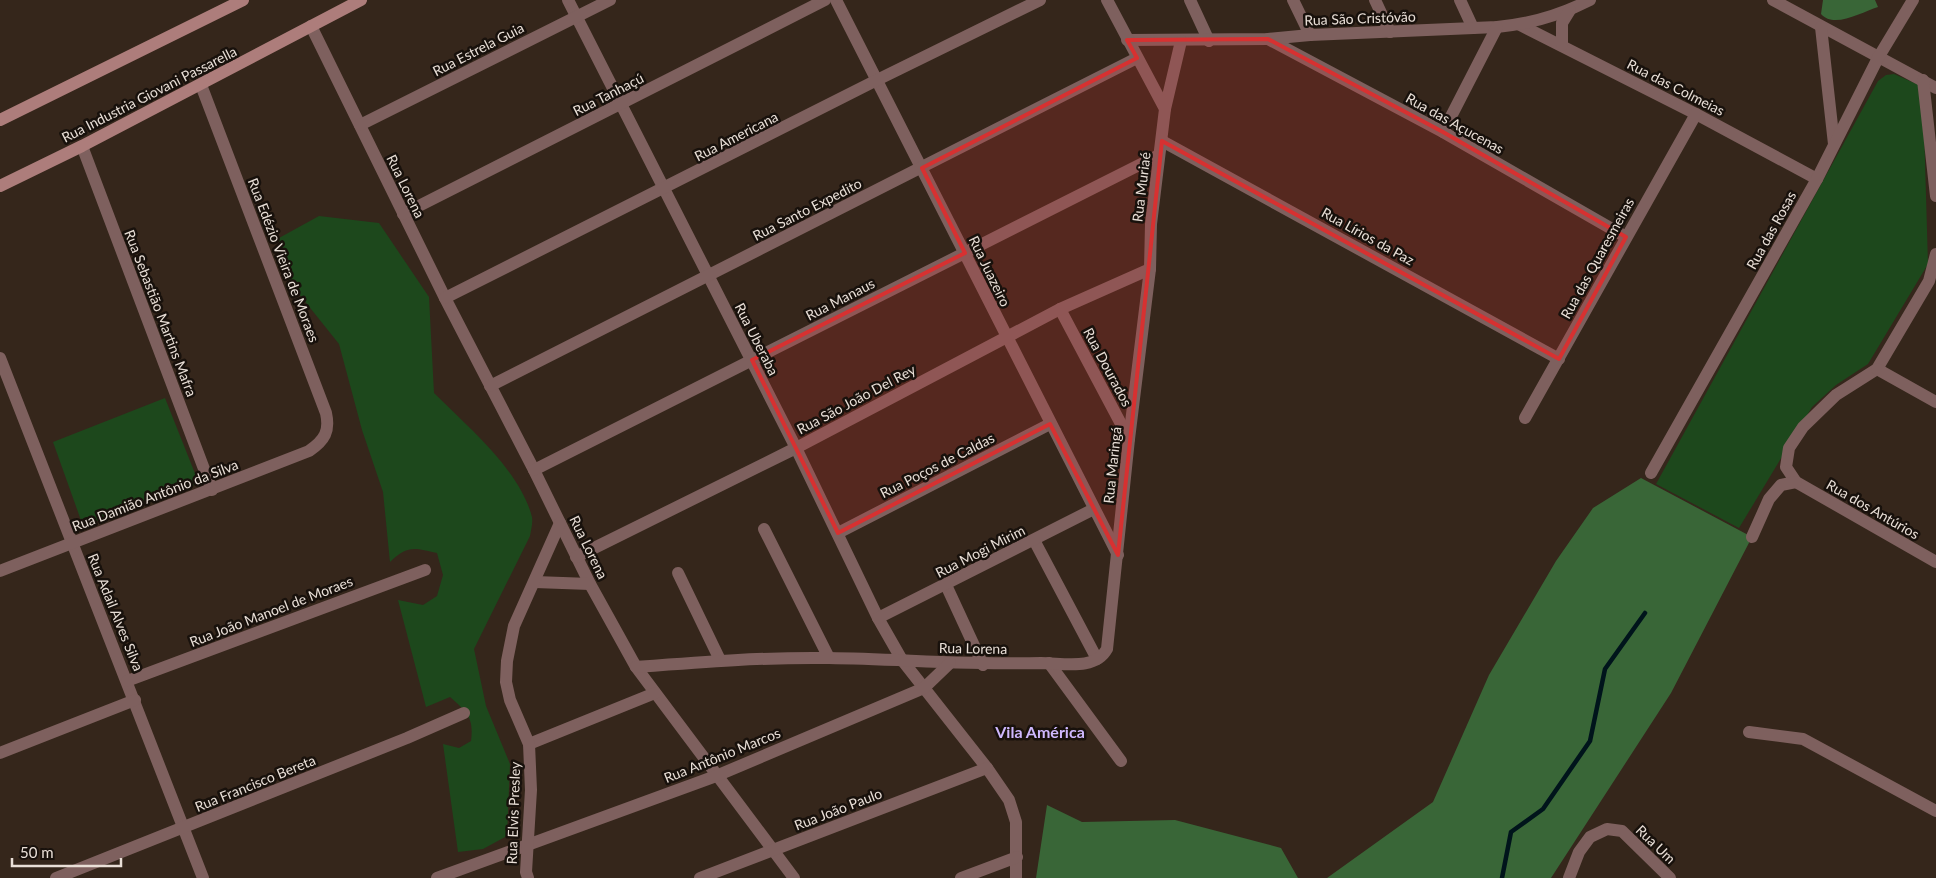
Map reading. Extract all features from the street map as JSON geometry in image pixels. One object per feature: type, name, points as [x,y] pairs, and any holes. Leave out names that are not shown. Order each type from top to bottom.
[{"type":"street","points":[[0,120],[229,3],[243,0]]},
{"type":"street","name":"Rua Industria Giovani Passarella","points":[[0,186],[201,85],[361,0]]},
{"type":"street","name":"Rua Uberaba","points":[[568,0],[663,190],[752,360],[878,618],[902,660],[987,768],[1013,810],[1016,822],[1016,878]]},
{"type":"street","name":"Rua Estrela Guia","points":[[360,125],[610,0]]},
{"type":"street","name":"Rua Tanhaçú","points":[[403,214],[825,0]]},
{"type":"street","name":"Rua Juazeiro","points":[[836,0],[1118,555]]},
{"type":"street","name":"Rua Americana","points":[[445,298],[1040,0]]},
{"type":"street","points":[[1107,0],[1165,109]]},
{"type":"street","points":[[1190,0],[1209,40]]},
{"type":"street","points":[[1293,0],[1310,35]]},
{"type":"street","points":[[1375,0],[1390,32]]},
{"type":"street","points":[[1460,0],[1473,28]]},
{"type":"street","name":"Rua São Cristóvão","points":[[1127,40],[1268,39],[1310,35],[1497,28],[1520,25],[1568,5],[1590,0]]},
{"type":"street","points":[[1773,0],[1820,28],[1936,88]]},
{"type":"street","name":"Rua das Rosas","points":[[1651,473],[1817,179],[1878,58],[1913,0]]},
{"type":"street","points":[[1562,45],[1562,23],[1568,5]]},
{"type":"street","name":"Rua das Colmeias","points":[[1520,25],[1696,114],[1817,179]]},
{"type":"street","name":"Rua Lorena","points":[[311,26],[403,214],[534,470],[576,557],[636,667],[720,660],[829,658],[983,665],[1088,663],[1097,659]]},
{"type":"street","points":[[1443,132],[1497,28]]},
{"type":"street","points":[[1820,28],[1834,144]]},
{"type":"street","name":"Rua das Açucenas","points":[[1268,39],[1443,132],[1626,237]]},
{"type":"street","name":"Rua Muriaé","points":[[1150,269],[1151,224],[1165,109],[1181,41]]},
{"type":"street","name":"Rua Santo Expedito","points":[[490,386],[1137,58]]},
{"type":"street","points":[[1923,80],[1936,196]]},
{"type":"street","name":"Rua Edézio Vieira de Moraes","points":[[201,85],[326,413],[329,424],[327,434],[319,444]]},
{"type":"street","name":"Rua das Quaresmeiras","points":[[1525,418],[1696,114]]},
{"type":"street","points":[[1930,153],[1936,136]]},
{"type":"street","name":"Rua Lírios da Paz","points":[[1162,141],[1559,358]]},
{"type":"street","name":"Rua Sebastião Martins Mafra","points":[[82,146],[212,490]]},
{"type":"street","name":"Rua Manaus","points":[[534,470],[1159,155]]},
{"type":"street","points":[[1752,537],[1769,499],[1781,485],[1796,482],[1786,467],[1789,448],[1803,427],[1836,395],[1877,369],[1929,281],[1936,254]]},
{"type":"street","name":"Rua São João Del Rey","points":[[576,557],[796,448],[1060,309],[1150,269]]},
{"type":"street","name":"Rua Maringá","points":[[1097,659],[1108,649],[1129,439],[1150,269]]},
{"type":"street","name":"Rua Dourados","points":[[1060,309],[1129,439]]},
{"type":"street","name":"Rua Adail Alves Silva","points":[[0,358],[202,878]]},
{"type":"street","points":[[1877,369],[1936,402]]},
{"type":"street","name":"Rua Poços de Caldas","points":[[838,533],[1050,424]]},
{"type":"street","name":"Rua Damião Antônio da Silva","points":[[0,571],[212,490],[309,451],[319,444]]},
{"type":"street","name":"Rua dos Antúrios","points":[[1796,482],[1936,562]]},
{"type":"street","name":"Rua Mogi Mirim","points":[[878,618],[1094,509]]},
{"type":"street","name":"Rua Elvis Presley","points":[[528,878],[526,872],[531,790],[528,744],[506,682],[507,661],[514,626],[560,523]]},
{"type":"street","points":[[764,529],[829,658]]},
{"type":"street","points":[[1034,540],[1097,659]]},
{"type":"street","name":"Rua João Manoel de Moraes","points":[[127,681],[425,570]]},
{"type":"street","points":[[678,572],[720,660]]},
{"type":"street","points":[[535,582],[590,584]]},
{"type":"street","points":[[946,585],[983,665]]},
{"type":"street","points":[[924,688],[950,663]]},
{"type":"street","points":[[1049,663],[1120,761]]},
{"type":"street","points":[[636,667],[794,878]]},
{"type":"street","name":"Rua Antônio Marcos","points":[[437,878],[716,776],[924,688]]},
{"type":"street","points":[[528,744],[655,693]]},
{"type":"street","points":[[0,753],[134,700]]},
{"type":"street","name":"Rua Francisco Bereta","points":[[56,878],[464,713]]},
{"type":"street","points":[[1750,732],[1803,739],[1936,811]]},
{"type":"street","name":"Rua João Paulo","points":[[700,878],[987,768]]},
{"type":"street","name":"Rua Um","points":[[1569,878],[1579,852],[1590,837],[1607,829],[1622,831],[1670,878]]},
{"type":"street","points":[[961,878],[1017,857]]},
{"type":"highlighted area","points":[[1268,39],[1443,132],[1626,237],[1559,359],[1162,141],[1118,555],[1050,424],[838,533],[752,360],[965,253],[922,168],[1137,58],[1127,40]]},
{"type":"green space","points":[[1823,0],[1875,0],[1878,7],[1848,18],[1833,20],[1821,14]]},
{"type":"green space","points":[[1894,74],[1919,85],[1923,93],[1928,264],[1868,364],[1836,385],[1812,407],[1739,528],[1656,484],[1878,81],[1886,75]]},
{"type":"green space","points":[[319,216],[379,223],[429,297],[434,393],[477,435],[505,466],[526,500],[532,517],[530,536],[474,649],[486,706],[510,764],[507,836],[483,849],[458,852],[443,744],[459,748],[471,741],[470,720],[465,711],[450,697],[426,707],[398,600],[423,605],[437,596],[443,575],[437,553],[412,549],[407,550],[390,562],[383,492],[362,430],[339,344],[291,284],[282,262],[279,238]]},
{"type":"green space","points":[[165,398],[196,476],[195,484],[191,488],[83,526],[53,442]]},
{"type":"green space","points":[[1641,478],[1752,537],[1671,693],[1551,878],[1327,878],[1433,802],[1489,675],[1556,561],[1593,508]]},
{"type":"green space","points":[[1047,805],[1082,822],[1175,820],[1281,848],[1298,878],[1036,878]]},
{"type":"waterway","points":[[1502,878],[1511,832],[1543,809],[1590,741],[1605,669],[1645,613]]},
{"type":"district","name":"Vila América","points":[[1040,731]]}]
